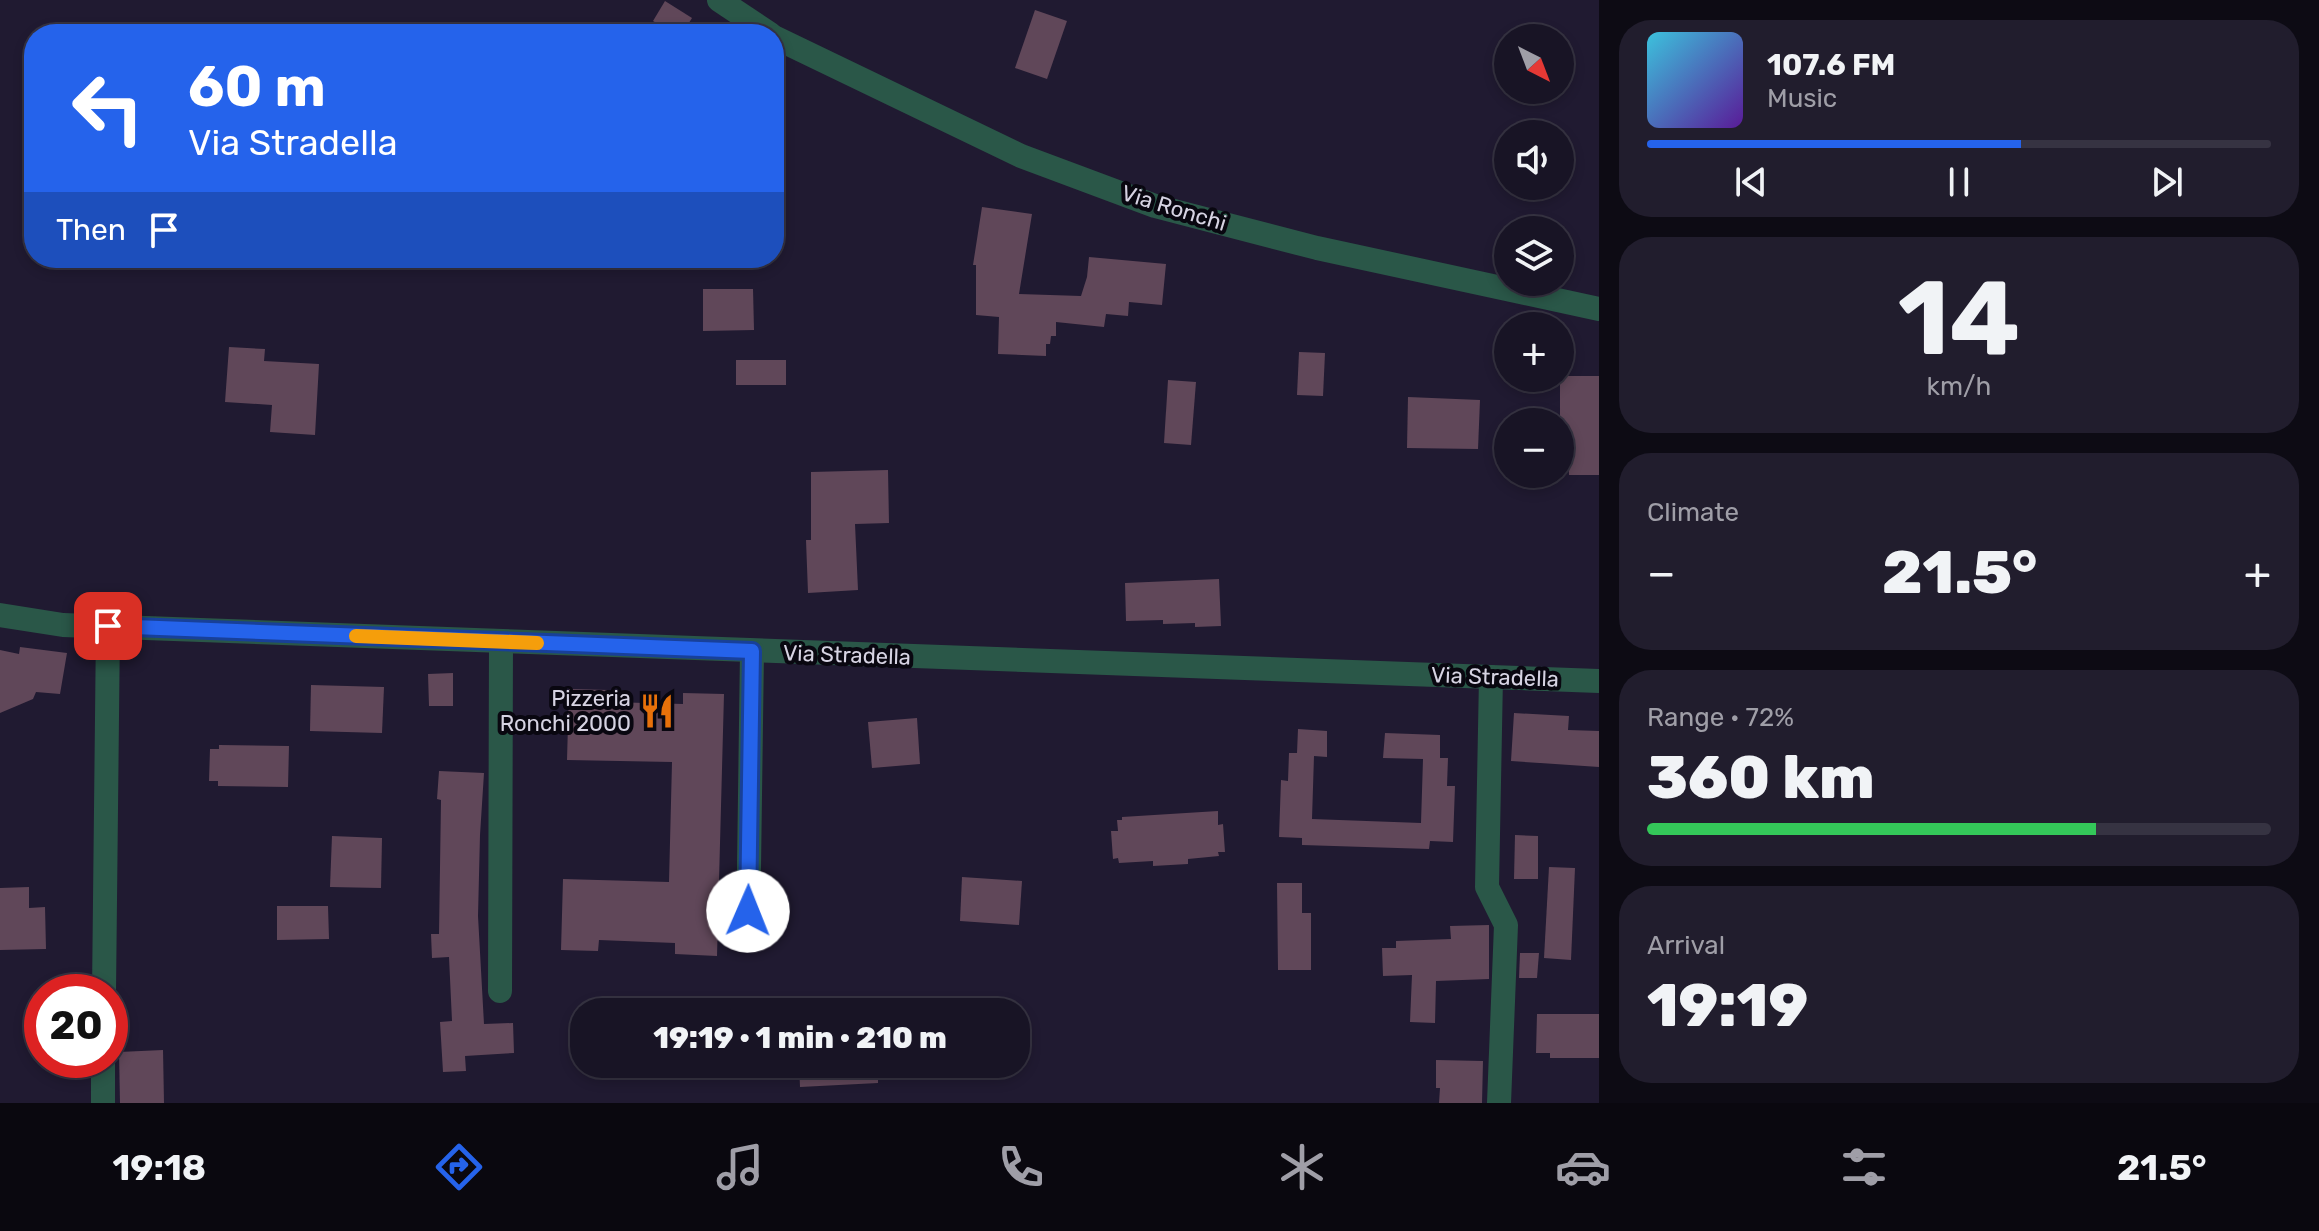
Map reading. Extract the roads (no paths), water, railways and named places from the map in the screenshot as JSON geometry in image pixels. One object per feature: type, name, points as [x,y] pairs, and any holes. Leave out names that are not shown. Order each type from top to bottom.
[{"type":"street","name":"Via Ronchi","points":[[719,0],[755,24]]},
{"type":"street","name":"Via Ronchi","points":[[784,41],[1021,156],[1155,206],[1317,248],[1599,309]]},
{"type":"street","name":"Via Stradella","points":[[0,615],[63,625],[1599,681]]},
{"type":"street","points":[[104,974],[108,626]]},
{"type":"street","points":[[500,991],[501,641]]},
{"type":"street","points":[[748,940],[752,651]]},
{"type":"street","points":[[1491,677],[1487,887],[1506,925],[1499,1103]]},
{"type":"street","points":[[103,1078],[103,1103]]},
{"type":"place","name":"Pizzeria Ronchi 2000","points":[[657,711]]}]
